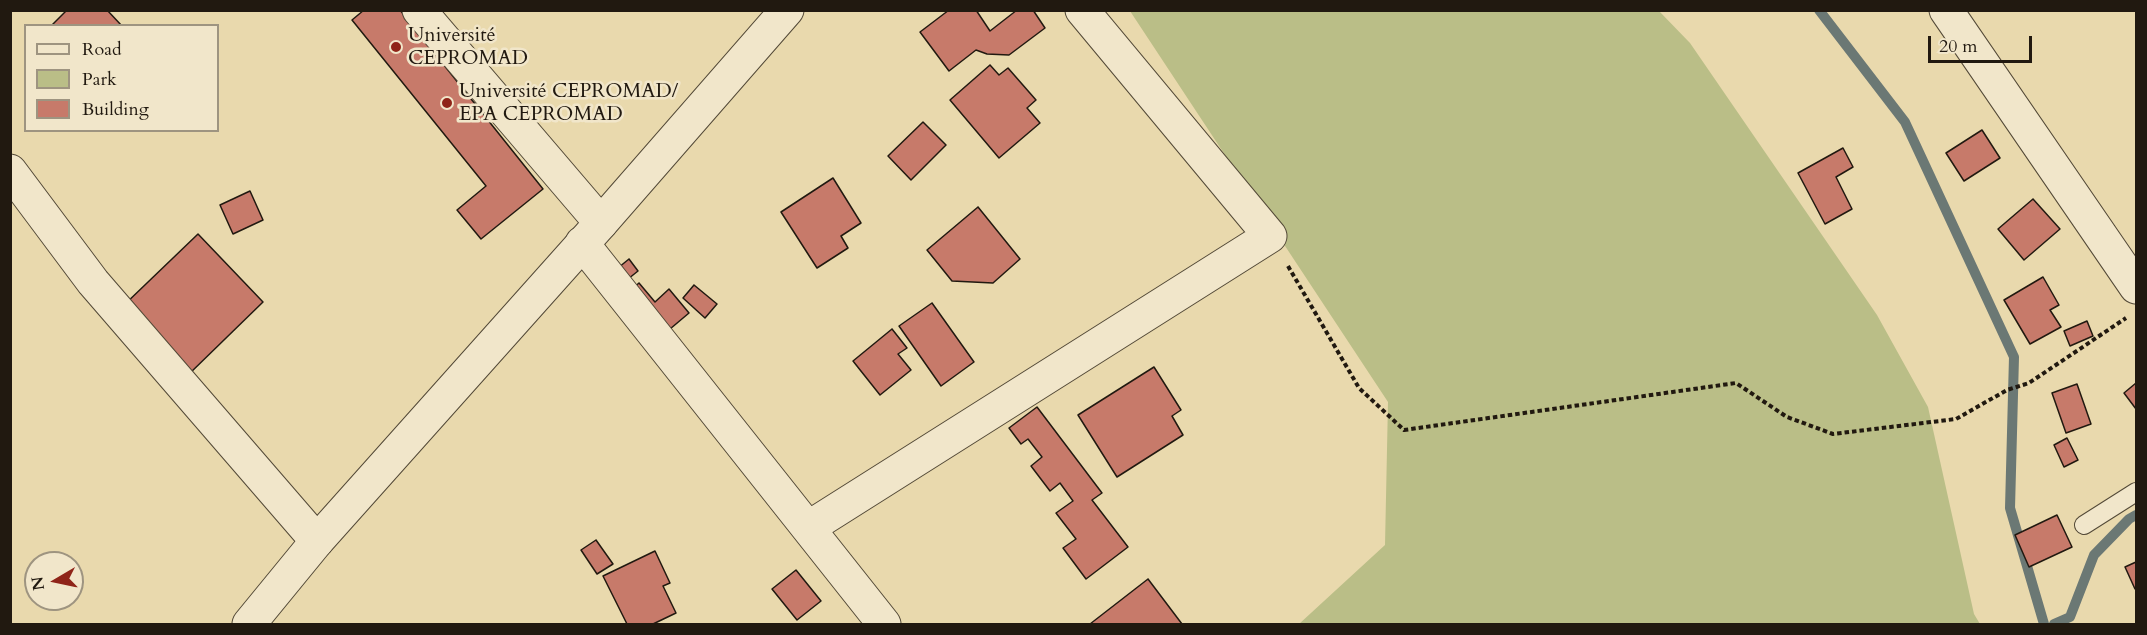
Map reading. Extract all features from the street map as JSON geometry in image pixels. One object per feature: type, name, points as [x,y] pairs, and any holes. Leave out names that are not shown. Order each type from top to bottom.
[{"type":"street","points":[[419,10],[592,233],[808,528],[884,624]]},
{"type":"street","points":[[249,624],[317,541],[787,10]]},
{"type":"street","points":[[808,528],[1270,236],[1082,10]]},
{"type":"street","points":[[1946,10],[2132,302]]},
{"type":"street","points":[[10,171],[93,282],[317,541]]},
{"type":"lane","points":[[2084,525],[2136,492]]},
{"type":"path","points":[[1270,236],[1359,388],[1404,430],[1736,383],[1787,417],[1833,434],[1956,419],[2007,390],[2029,383],[2132,302]]},
{"type":"green space","points":[[1130,11],[1659,11],[1690,43],[1877,315],[1928,407],[1974,614],[1980,624],[1299,624],[1385,545],[1388,402]]},
{"type":"building","points":[[67,10],[107,10],[120,24],[53,24]]},
{"type":"building","name":"Université CEPROMAD/ EPA CEPROMAD","points":[[364,10],[400,10],[543,189],[481,239],[457,210],[486,186],[352,20]]},
{"type":"building","points":[[949,10],[976,10],[990,31],[1017,10],[1033,10],[1045,28],[1009,55],[987,54],[976,50],[949,71],[920,32]]},
{"type":"building","points":[[990,65],[999,75],[1008,68],[1036,100],[1027,108],[1040,123],[999,158],[950,100]]},
{"type":"building","points":[[923,122],[946,145],[911,180],[888,156]]},
{"type":"building","points":[[1982,130],[2000,158],[1964,181],[1946,153]]},
{"type":"building","points":[[1843,148],[1853,167],[1836,177],[1852,209],[1825,224],[1798,173]]},
{"type":"building","points":[[833,178],[861,223],[841,236],[848,248],[817,268],[781,212]]},
{"type":"building","points":[[250,191],[263,220],[233,234],[220,205]]},
{"type":"building","points":[[2033,199],[2060,229],[2024,260],[1998,229]]},
{"type":"building","points":[[978,207],[1020,259],[993,283],[952,281],[927,250]]},
{"type":"building","points":[[198,234],[263,302],[187,376],[122,307]]},
{"type":"building","points":[[629,259],[638,271],[623,283],[613,272]]},
{"type":"building","points":[[2043,277],[2059,305],[2050,310],[2061,327],[2030,344],[2004,300]]},
{"type":"building","points":[[639,283],[655,302],[669,289],[689,313],[651,345],[615,303]]},
{"type":"building","points":[[694,285],[717,304],[705,318],[683,298]]},
{"type":"building","points":[[932,303],[974,362],[941,386],[899,326]]},
{"type":"building","points":[[2087,321],[2093,336],[2070,346],[2064,331]]},
{"type":"building","points":[[892,329],[907,348],[898,354],[911,370],[880,395],[853,361]]},
{"type":"building","points":[[1154,367],[1181,410],[1172,416],[1183,435],[1117,477],[1078,415]]},
{"type":"building","points":[[2136,383],[2136,409],[2124,393]]},
{"type":"building","points":[[2077,384],[2091,424],[2066,433],[2052,393]]},
{"type":"building","points":[[1037,407],[1102,493],[1092,500],[1128,547],[1086,579],[1063,548],[1076,539],[1056,513],[1073,501],[1060,483],[1050,491],[1031,466],[1042,457],[1028,439],[1021,444],[1009,428]]},
{"type":"building","points":[[2067,438],[2078,460],[2064,467],[2054,445]]},
{"type":"building","points":[[2057,515],[2072,547],[2029,567],[2015,535]]},
{"type":"building","points":[[596,540],[613,564],[597,574],[581,550]]},
{"type":"building","points":[[655,551],[670,583],[663,586],[676,613],[653,624],[627,624],[603,576]]},
{"type":"building","points":[[2136,562],[2136,589],[2135,589],[2125,567]]},
{"type":"building","points":[[796,570],[821,601],[797,620],[772,589]]},
{"type":"building","points":[[1148,579],[1182,624],[1090,624]]},
{"type":"waterway","points":[[1819,10],[1905,122],[2014,357],[2010,508],[2044,624]]},
{"type":"waterway","points":[[2054,624],[2070,617],[2094,555],[2129,519],[2136,515]]},
{"type":"place","name":"Université CEPROMAD","points":[[396,47]]},
{"type":"place","name":"Université CEPROMAD/ EPA CEPROMAD","points":[[447,103]]}]
